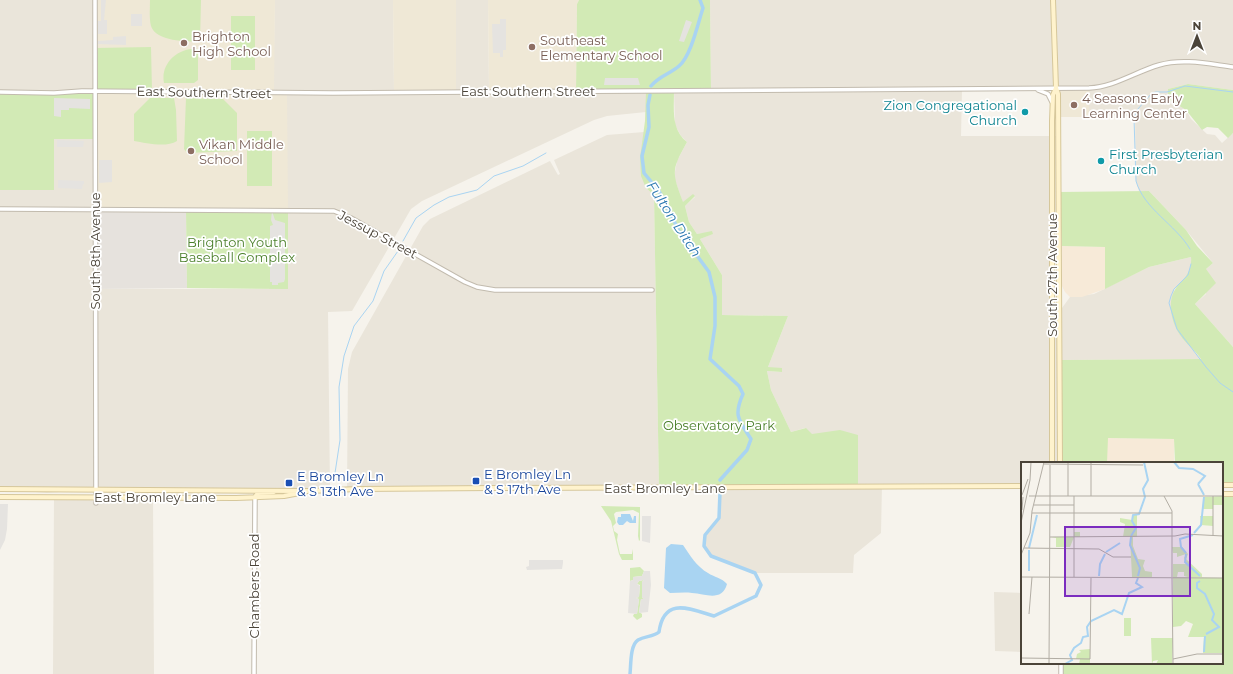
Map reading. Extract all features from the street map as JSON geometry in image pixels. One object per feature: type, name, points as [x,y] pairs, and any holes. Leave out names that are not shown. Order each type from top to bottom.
[{"type":"main road","name":"South 27th Avenue","points":[[1053,0],[1056,88],[1058,94],[1060,462]]},
{"type":"main road","name":"South 27th Avenue","points":[[1052,462],[1053,95],[1056,88]]},
{"type":"main road","name":"East Bromley Lane","points":[[0,489],[244,489],[309,491],[493,488],[1021,486]]},
{"type":"main road","points":[[244,489],[252,492],[255,497],[258,493],[289,490]]},
{"type":"main road","name":"East Bromley Lane","points":[[0,497],[255,497],[292,495],[309,491]]},
{"type":"street","name":"South 8th Avenue","points":[[95,0],[96,503]]},
{"type":"street","name":"East Southern Street","points":[[0,92],[95,91],[333,93],[1031,89],[1101,87],[1159,65],[1177,62],[1233,67]]},
{"type":"street","points":[[1031,89],[1047,93],[1053,104]]},
{"type":"street","name":"Jessup Street","points":[[0,209],[334,211],[351,218],[461,280],[477,287],[496,290],[652,290]]},
{"type":"street","name":"Chambers Road","points":[[254,674],[255,497]]},
{"type":"shaded area","points":[[0,0],[95,0],[95,91],[0,93]]},
{"type":"shaded area","points":[[95,0],[275,0],[274,92],[287,93],[288,211],[95,210]]},
{"type":"shaded area","points":[[101,0],[106,0],[104,20],[107,20],[107,34],[98,34],[98,21],[101,21]]},
{"type":"shaded area","points":[[275,0],[393,0],[394,92],[456,92],[456,0],[488,0],[489,91],[646,91],[646,112],[607,116],[594,120],[422,201],[411,209],[352,311],[328,312],[330,490],[96,489],[47,493],[0,489],[0,190],[54,190],[54,139],[95,139],[96,289],[269,289]]},
{"type":"shaded area","points":[[393,0],[456,0],[456,92],[394,92]]},
{"type":"shaded area","name":"Southeast Elementary School","points":[[488,0],[579,0],[577,4],[576,91],[489,91]]},
{"type":"shaded area","points":[[710,0],[1233,0],[1233,90],[1188,84],[1168,89],[1168,99],[1186,110],[1191,119],[1207,134],[1215,135],[1222,143],[1233,133],[1233,347],[1195,304],[1206,294],[1206,269],[1213,263],[1186,230],[1149,191],[1139,191],[1136,181],[1135,116],[1089,115],[1089,88],[962,90],[961,136],[1058,136],[1060,462],[1021,462],[1021,486],[882,485],[881,533],[854,555],[853,573],[755,573],[711,556],[704,546],[705,535],[719,518],[720,487],[858,438],[858,435],[811,434],[805,428],[791,432],[771,390],[767,371],[782,372],[768,367],[788,316],[722,315],[722,275],[700,239],[712,234],[712,232],[697,234],[689,222],[685,206],[695,197],[693,195],[683,203],[674,177],[677,161],[687,142],[681,136],[675,125],[674,91],[711,91]]},
{"type":"shaded area","points":[[131,14],[142,14],[142,26],[131,26]]},
{"type":"shaded area","points":[[500,19],[506,19],[506,50],[503,50],[503,57],[500,57],[500,53],[493,53],[492,24],[500,24]]},
{"type":"shaded area","points":[[686,20],[692,22],[684,42],[679,41]]},
{"type":"shaded area","points":[[126,36],[126,45],[98,44],[98,41],[113,40],[113,37]]},
{"type":"shaded area","points":[[605,78],[638,78],[640,85],[604,85]]},
{"type":"shaded area","name":"4 Seasons Early Learning Center","points":[[1056,88],[1089,88],[1089,117],[1058,117]]},
{"type":"shaded area","points":[[54,98],[90,99],[90,109],[69,108],[69,110],[61,110],[61,117],[54,116]]},
{"type":"shaded area","points":[[644,132],[646,188],[654,195],[659,488],[347,489],[348,369],[352,352],[423,226],[430,219],[550,161],[558,175],[560,174],[554,160],[607,135]]},
{"type":"shaded area","points":[[57,140],[84,141],[83,147],[57,147]]},
{"type":"shaded area","points":[[99,160],[112,160],[112,182],[99,183]]},
{"type":"shaded area","points":[[58,180],[84,181],[84,184],[82,189],[58,188]]},
{"type":"shaded area","points":[[95,210],[186,211],[187,288],[96,289]]},
{"type":"shaded area","points":[[272,211],[275,220],[285,223],[285,279],[284,282],[278,283],[278,285],[272,285],[272,282],[270,282],[270,226],[273,225],[271,220]]},
{"type":"shaded area","points":[[1062,246],[1105,247],[1105,289],[1082,297],[1070,297],[1065,292],[1062,286]]},
{"type":"shaded area","points":[[1191,257],[1188,275],[1174,289],[1177,329],[1181,336],[1201,359],[1062,360],[1062,308],[1070,297],[1094,294],[1149,267]]},
{"type":"shaded area","points":[[1107,438],[1174,439],[1174,462],[1107,462]]},
{"type":"shaded area","points":[[54,498],[153,498],[154,674],[53,674]]},
{"type":"shaded area","points":[[0,504],[8,504],[7,529],[5,540],[0,550]]},
{"type":"shaded area","points":[[642,516],[651,516],[650,543],[642,541]]},
{"type":"shaded area","points":[[529,560],[563,560],[562,569],[527,570],[526,567],[529,566]]},
{"type":"shaded area","points":[[644,571],[650,571],[651,585],[648,612],[639,613],[641,599],[644,599],[642,598],[642,582],[644,580],[639,581],[637,584],[640,586],[639,597],[636,598],[639,599],[637,614],[628,613],[630,581],[633,580],[633,577],[642,576]]},
{"type":"shaded area","points":[[994,592],[1021,593],[1021,652],[995,651]]},
{"type":"green space","points":[[150,0],[201,0],[200,42],[172,40],[159,35],[154,31],[150,23]]},
{"type":"green space","name":"Observatory Park","points":[[579,0],[710,0],[711,91],[674,91],[674,119],[678,131],[687,142],[676,166],[675,177],[677,184],[683,202],[693,194],[695,196],[685,206],[689,222],[697,234],[712,231],[713,234],[700,239],[722,275],[722,315],[788,316],[768,367],[782,368],[782,372],[767,371],[771,390],[791,432],[806,428],[812,434],[840,430],[858,435],[858,486],[659,488],[654,195],[646,188],[641,176],[640,158],[645,121],[646,91],[576,91],[577,4]]},
{"type":"green space","points":[[231,16],[255,16],[255,70],[231,70]]},
{"type":"green space","points":[[151,47],[152,91],[95,91],[95,48]]},
{"type":"green space","points":[[198,49],[198,80],[194,83],[164,83],[165,69],[172,58],[184,51]]},
{"type":"green space","points":[[1188,84],[1233,90],[1233,133],[1228,138],[1218,128],[1207,127],[1202,130],[1186,110],[1168,99],[1168,89]]},
{"type":"green space","points":[[95,91],[95,139],[54,139],[54,190],[0,190],[0,93]]},
{"type":"green space","points":[[150,98],[174,98],[177,141],[162,145],[134,141],[134,114]]},
{"type":"green space","points":[[186,98],[223,99],[237,113],[237,151],[187,153],[184,149]]},
{"type":"green space","points":[[247,131],[272,131],[272,186],[247,186]]},
{"type":"green space","points":[[1149,191],[1186,230],[1197,246],[1213,263],[1206,269],[1216,283],[1195,304],[1233,347],[1233,485],[1223,485],[1223,462],[1175,462],[1174,439],[1108,438],[1107,462],[1060,462],[1059,373],[1062,360],[1201,359],[1180,335],[1174,323],[1171,309],[1172,296],[1188,272],[1191,265],[1191,257],[1149,267],[1105,289],[1105,247],[1062,246],[1059,192]]},
{"type":"green space","name":"Brighton Youth Baseball Complex","points":[[186,211],[288,211],[288,289],[187,288]]},
{"type":"green space","points":[[1223,494],[1233,494],[1233,674],[1061,674],[1061,664],[1223,664]]},
{"type":"green space","points":[[601,506],[640,507],[639,541],[639,513],[633,510],[616,512],[614,514],[616,523],[613,526],[614,531],[618,534],[617,540],[620,554],[632,554],[633,549],[633,560],[622,560],[619,554],[611,521]]},
{"type":"green space","points":[[640,567],[644,571],[642,576],[633,577],[633,580],[630,581],[630,568]]},
{"type":"green space","points":[[644,580],[642,582],[642,597],[644,599],[641,599],[639,612],[642,614],[642,617],[637,620],[633,616],[634,614],[637,614],[639,599],[636,598],[639,597],[640,585],[637,584],[639,581]]},
{"type":"water","points":[[621,514],[630,514],[633,521],[634,516],[636,516],[636,523],[630,523],[627,521],[623,525],[619,525],[617,522],[618,517],[621,517]]},
{"type":"water","points":[[671,544],[683,545],[700,567],[723,580],[727,584],[725,590],[713,596],[689,593],[670,593],[664,588],[666,548]]},
{"type":"waterway","name":"Fulton Ditch","points":[[651,86],[657,80],[679,66],[687,55],[694,39],[703,8],[700,0]]},
{"type":"waterway","points":[[1190,249],[1184,240],[1153,208],[1140,191],[1136,181],[1134,118],[1137,110],[1152,93],[1167,92],[1185,86],[1233,92]]},
{"type":"waterway","name":"Fulton Ditch","points":[[650,95],[648,105],[649,127],[642,156],[644,173],[659,191],[679,231],[709,272],[715,297],[715,326],[710,359],[739,386],[743,394],[738,408],[738,413],[743,427],[751,439],[747,450],[720,480]]},
{"type":"waterway","points":[[403,241],[416,218],[434,205],[449,197],[477,190],[494,176],[523,166],[546,153]]},
{"type":"waterway","points":[[335,473],[340,440],[339,387],[344,356],[354,326],[373,301],[384,271],[398,251]]},
{"type":"waterway","points":[[1191,264],[1188,275],[1174,289],[1169,303],[1177,329],[1220,383],[1233,392]]},
{"type":"waterway","name":"Fulton Ditch","points":[[630,674],[632,651],[635,643],[638,640],[659,632],[666,613],[672,609],[687,608],[714,616],[756,596],[761,585],[755,573],[711,556],[704,546],[705,535],[719,518],[720,492]]},
{"type":"place","name":"Brighton High School","points":[[184,43]]},
{"type":"place","name":"Southeast Elementary School","points":[[532,47]]},
{"type":"place","name":"4 Seasons Early Learning Center","points":[[1074,105]]},
{"type":"place","name":"Zion Congregational Church","points":[[1025,112]]},
{"type":"place","name":"Vikan Middle School","points":[[191,151]]},
{"type":"place","name":"First Presbyterian Church","points":[[1101,161]]},
{"type":"place","name":"E Bromley Ln & S 17th Ave","points":[[476,481]]},
{"type":"place","name":"E Bromley Ln & S 13th Ave","points":[[289,483]]}]
